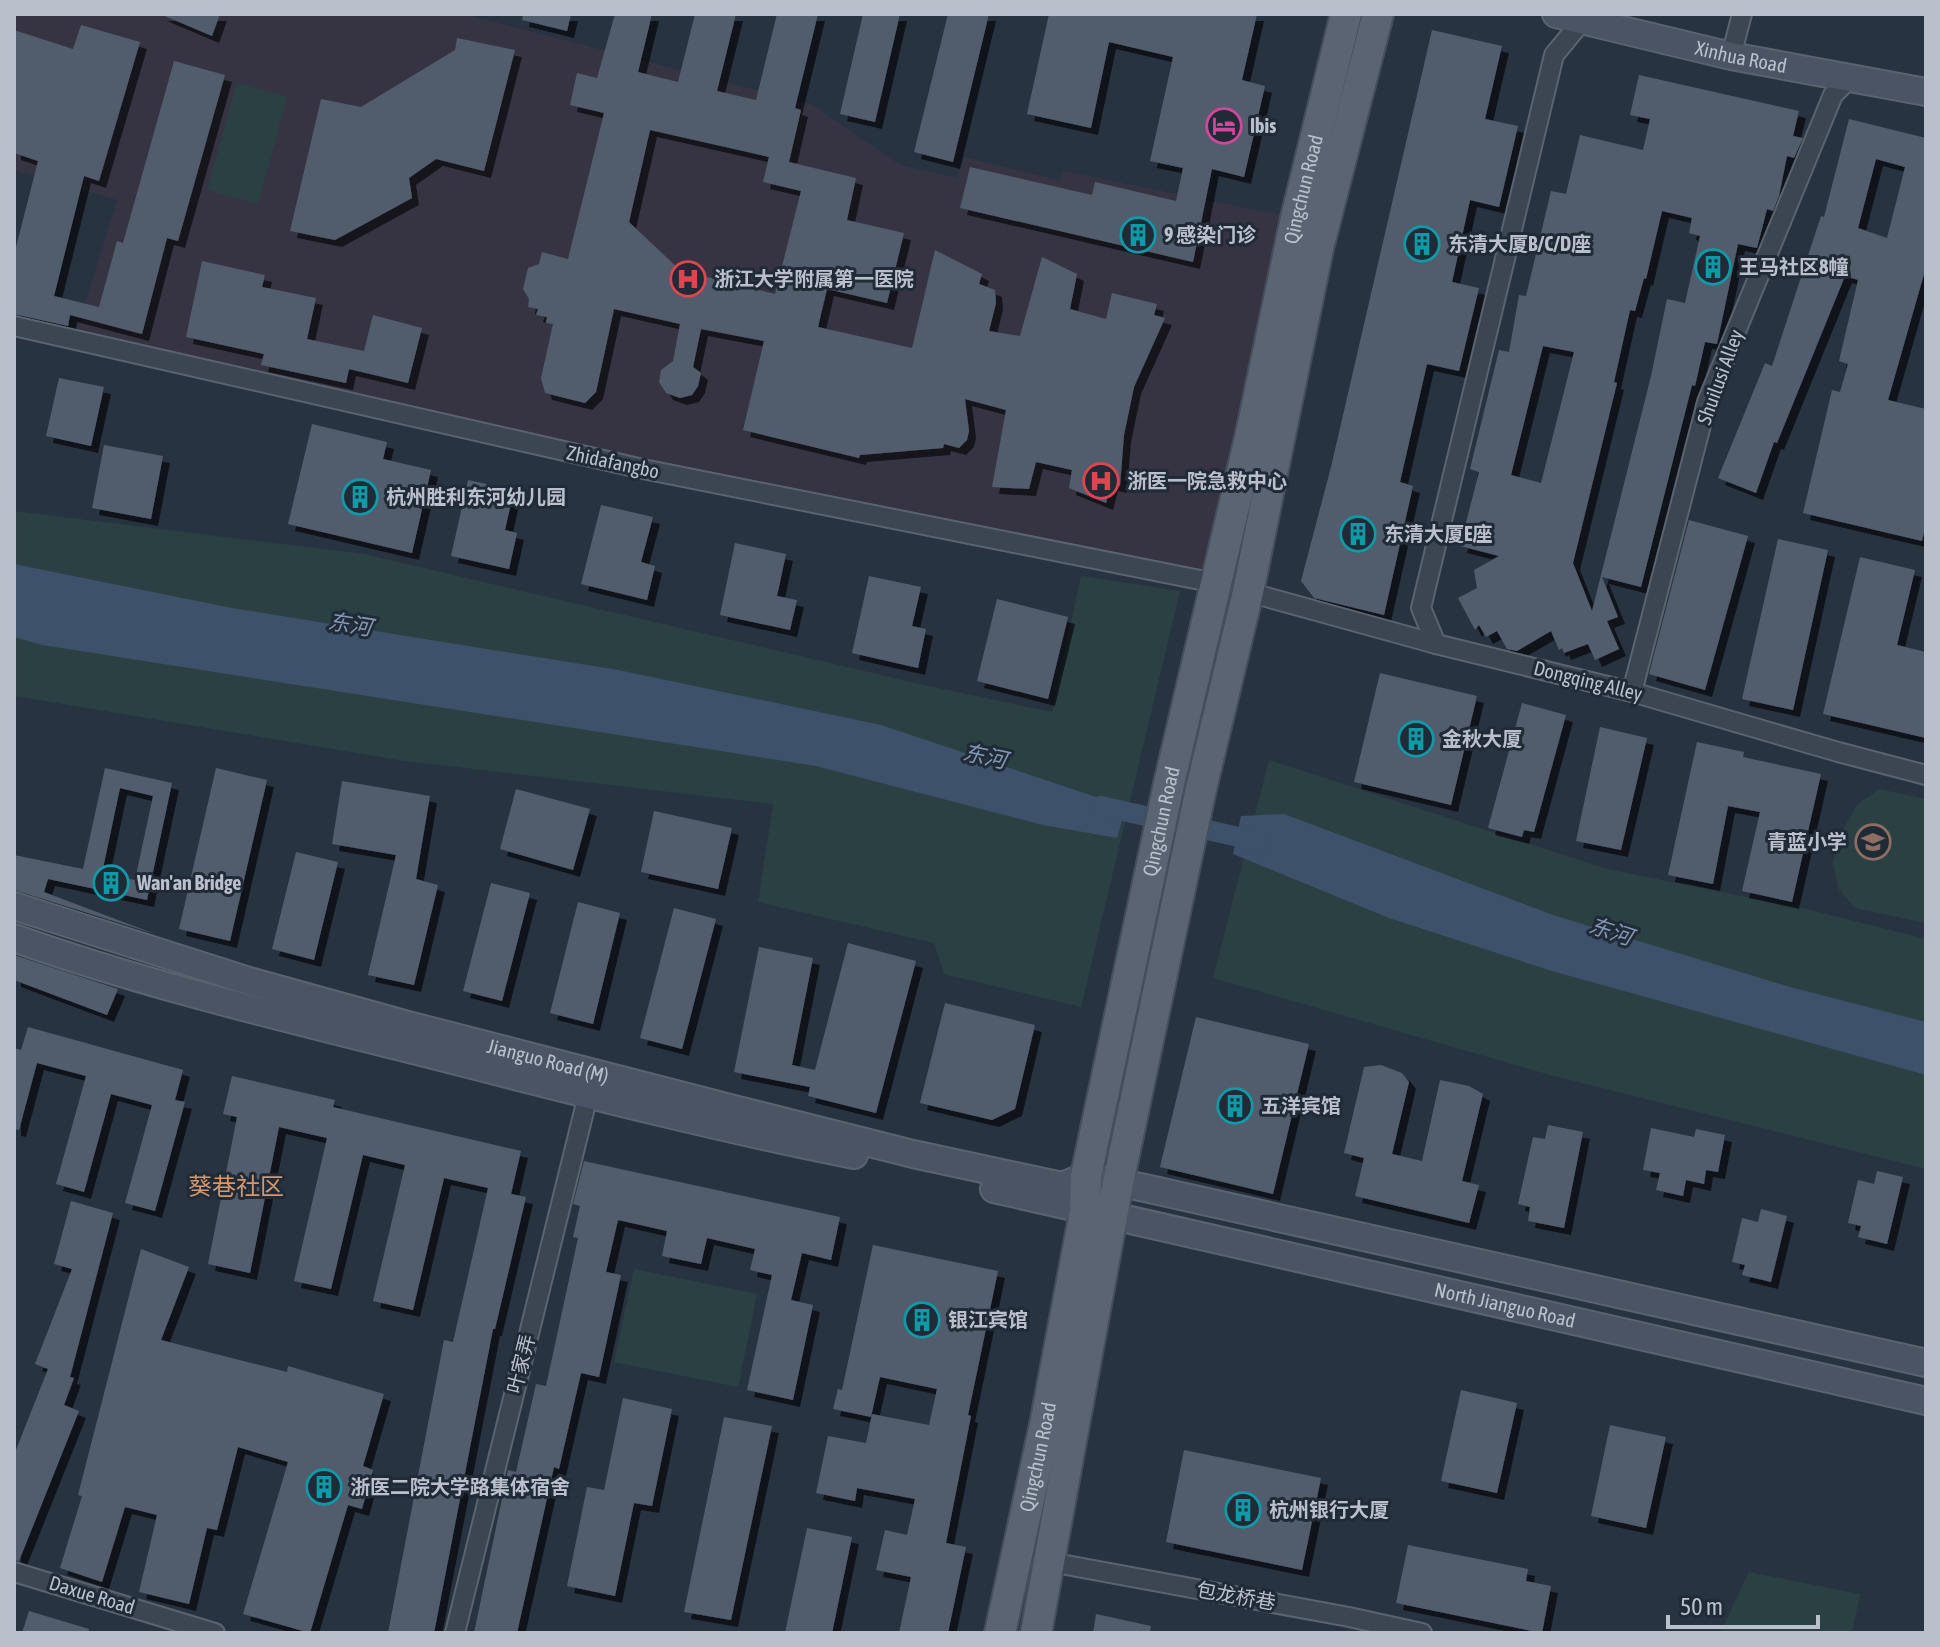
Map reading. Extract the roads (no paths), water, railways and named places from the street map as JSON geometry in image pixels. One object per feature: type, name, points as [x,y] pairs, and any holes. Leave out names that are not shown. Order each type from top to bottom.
[{"type":"main road","name":"Qingchun Road","points":[[1036,1633],[1050,1562],[1098,1214],[1086,1176],[1169,784],[1251,434],[1296,218],[1346,14]]},
{"type":"main road","name":"Qingchun Road","points":[[1000,1633],[1046,1420],[1098,1214],[1118,1183],[1200,793],[1248,592],[1318,248],[1378,14]]},
{"type":"main road","name":"Xinhua Road","points":[[1556,14],[1583,17],[1731,56],[1926,92]]},
{"type":"main road","name":"Jianguo Road (M)","points":[[14,906],[249,981],[738,1110],[913,1154],[1062,1186],[1086,1176]]},
{"type":"main road","name":"Jianguo Road (M)","points":[[14,938],[235,1005],[588,1095],[1098,1214]]},
{"type":"main road","name":"North Jianguo Road","points":[[1086,1176],[1926,1363]]},
{"type":"main road","name":"North Jianguo Road","points":[[1098,1214],[1926,1401]]},
{"type":"street","points":[[1731,56],[1742,14]]},
{"type":"street","points":[[1436,644],[1421,608],[1554,55],[1583,17]]},
{"type":"street","name":"Shuilusi Alley","points":[[1632,692],[1707,402],[1833,95],[1849,79]]},
{"type":"street","name":"Zhidafangbo","points":[[14,326],[643,469],[1215,583]]},
{"type":"street","name":"Dongqing Alley","points":[[1248,592],[1436,644],[1632,692],[1926,775]]},
{"type":"street","name":"叶家弄","points":[[455,1633],[588,1095]]},
{"type":"street","name":"包龙桥巷","points":[[1050,1562],[1422,1633]]},
{"type":"street","name":"Daxue Road","points":[[14,1572],[215,1633]]},
{"type":"water","points":[[14,564],[232,608],[618,670],[881,725],[1126,807],[1117,838],[1043,825],[816,766],[42,645],[14,637]]},
{"type":"water","points":[[1284,814],[1553,915],[1790,987],[1926,1022],[1926,1075],[1552,971],[1389,918],[1233,854],[1241,816]]},
{"type":"waterway","name":"东河","points":[[1101,806],[1261,842]]},
{"type":"place","name":"Ibis","points":[[1224,126]]},
{"type":"place","name":"9 感染门诊","points":[[1138,235]]},
{"type":"place","name":"东清大厦B/C/D座","points":[[1422,244]]},
{"type":"place","name":"王马社区8幢","points":[[1713,267]]},
{"type":"place","name":"浙江大学附属第一医院","points":[[688,279]]},
{"type":"place","name":"浙医一院急救中心","points":[[1101,481]]},
{"type":"place","name":"杭州胜利东河幼儿园","points":[[360,497]]},
{"type":"place","name":"东清大厦E座","points":[[1358,534]]},
{"type":"place","name":"金秋大厦","points":[[1416,739]]},
{"type":"place","name":"青蓝小学","points":[[1873,842]]},
{"type":"place","name":"Wan'an Bridge","points":[[111,883]]},
{"type":"place","name":"五洋宾馆","points":[[1235,1106]]},
{"type":"place","name":"银江宾馆","points":[[922,1320]]},
{"type":"place","name":"浙医二院大学路集体宿舍","points":[[324,1487]]},
{"type":"place","name":"杭州银行大厦","points":[[1243,1510]]},
{"type":"district","name":"葵巷社区","points":[[236,1187]]}]
